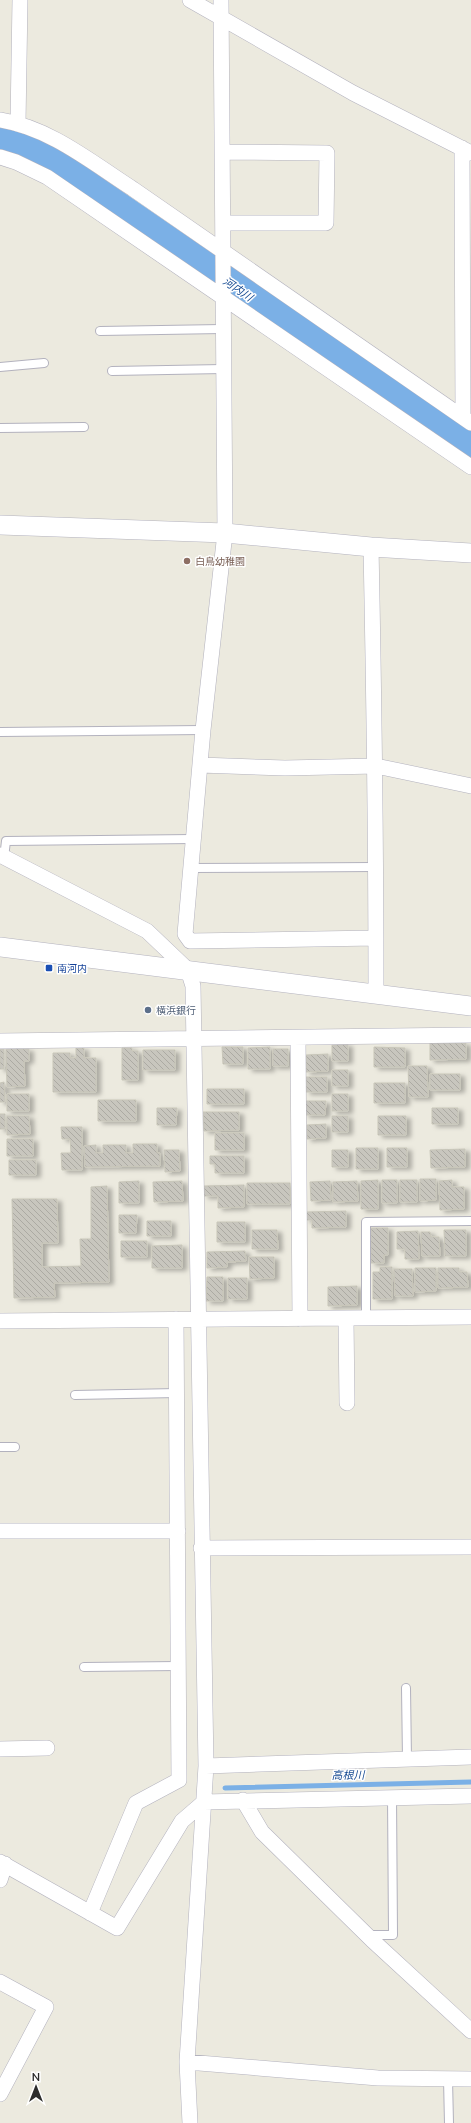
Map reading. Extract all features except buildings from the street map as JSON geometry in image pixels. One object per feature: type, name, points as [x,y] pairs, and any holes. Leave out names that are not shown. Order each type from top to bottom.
[{"type":"street","points":[[18,123],[20,0]]},
{"type":"street","points":[[190,0],[353,92],[467,150],[467,420]]},
{"type":"street","points":[[221,0],[224,252],[222,329],[225,533],[203,730],[185,934],[190,941],[376,938]]},
{"type":"street","points":[[0,120],[18,123],[53,138],[224,252],[467,420]]},
{"type":"street","points":[[223,152],[327,153],[326,223],[223,223]]},
{"type":"street","points":[[0,157],[16,162],[47,177],[471,467]]},
{"type":"street","points":[[0,525],[225,533],[371,547],[471,553]]},
{"type":"street","points":[[371,547],[376,766],[374,867],[376,995]]},
{"type":"street","points":[[200,765],[285,768],[376,766],[471,786]]},
{"type":"street","points":[[2,857],[147,931],[188,970],[193,986],[197,1319],[206,1766],[187,2062],[190,2123]]},
{"type":"street","points":[[0,947],[471,1006]]},
{"type":"street","points":[[0,1041],[471,1035]]},
{"type":"street","points":[[298,1038],[300,1319]]},
{"type":"street","points":[[0,1321],[471,1317]]},
{"type":"street","points":[[346,1319],[347,1403]]},
{"type":"street","points":[[90,1913],[136,1803],[179,1780],[176,1320]]},
{"type":"street","points":[[0,1531],[178,1531]]},
{"type":"street","points":[[201,1548],[471,1547]]},
{"type":"street","points":[[0,1749],[47,1748]]},
{"type":"street","points":[[206,1766],[471,1757]]},
{"type":"street","points":[[0,1880],[3,1863],[117,1928],[182,1821],[204,1802],[392,1796],[471,1796]]},
{"type":"street","points":[[243,1800],[262,1832],[367,1935],[471,2031]]},
{"type":"street","points":[[0,1982],[46,2007],[0,2094]]},
{"type":"street","points":[[187,2062],[378,2078],[471,2079]]},
{"type":"lane","points":[[100,331],[222,329]]},
{"type":"lane","points":[[0,367],[44,364]]},
{"type":"lane","points":[[112,371],[223,369]]},
{"type":"lane","points":[[0,428],[84,426]]},
{"type":"lane","points":[[0,732],[203,730]]},
{"type":"lane","points":[[2,857],[6,841],[193,839]]},
{"type":"lane","points":[[191,868],[374,867]]},
{"type":"lane","points":[[366,1319],[366,1222],[471,1221]]},
{"type":"lane","points":[[74,1395],[177,1394]]},
{"type":"lane","points":[[0,1447],[14,1447]]},
{"type":"lane","points":[[84,1667],[178,1666]]},
{"type":"lane","points":[[406,1688],[407,1759]]},
{"type":"lane","points":[[367,1935],[393,1935],[392,1796]]},
{"type":"lane","points":[[448,2079],[449,2123]]},
{"type":"waterway","name":"河内川","points":[[0,142],[42,154],[471,448]]},
{"type":"waterway","name":"高根川","points":[[225,1788],[471,1782]]},
{"type":"place","name":"白鳥幼稚園","points":[[187,561]]},
{"type":"place","name":"南河内","points":[[49,968]]},
{"type":"place","name":"横浜銀行","points":[[148,1010]]}]
